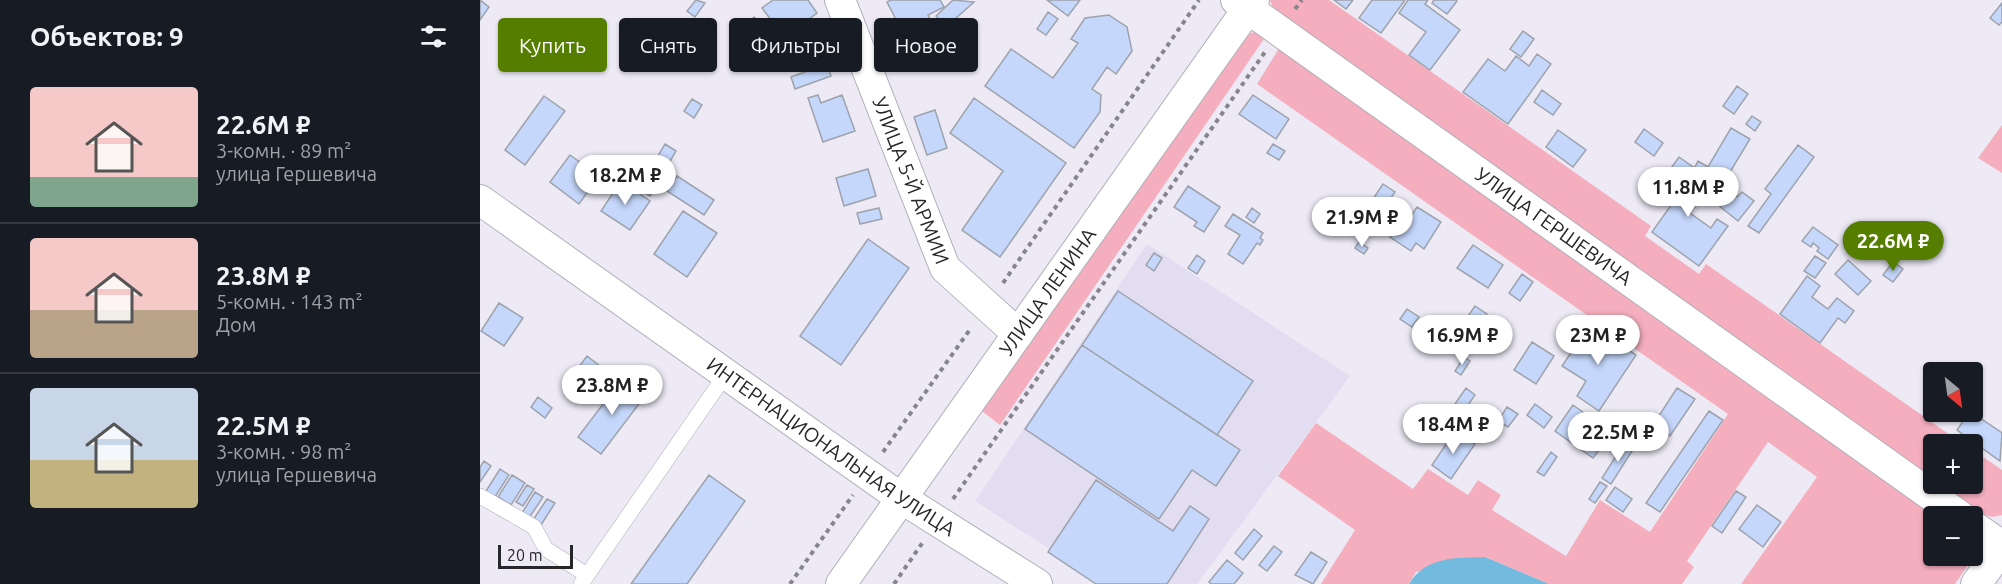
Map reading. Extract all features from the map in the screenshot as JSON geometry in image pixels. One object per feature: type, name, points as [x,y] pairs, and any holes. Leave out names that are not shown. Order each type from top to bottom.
[{"type":"street","name":"УЛИЦА 5-Й АРМИИ","points":[[840,0],[945,268],[1017,334]]},
{"type":"street","name":"УЛИЦА ЛЕНИНА","points":[[841,584],[1246,3]]},
{"type":"street","name":"УЛИЦА ГЕРШЕВИЧА","points":[[1246,3],[1280,31],[1946,506]]},
{"type":"street","name":"ИНТЕРНАЦИОНАЛЬНАЯ УЛИЦА","points":[[480,200],[901,498],[1029,580]]},
{"type":"street","points":[[1976,584],[2002,547],[1983,533]]},
{"type":"lane","points":[[480,496],[534,527],[546,549],[584,580],[726,374]]},
{"type":"path","points":[[894,584],[1280,31]]},
{"type":"shaded area","points":[[1270,0],[1329,0],[1651,226],[1645,236],[1699,274],[1706,264],[1923,416],[1923,422],[1932,422],[1949,434],[1923,434],[1923,475],[1273,8]]},
{"type":"shaded area","points":[[1254,32],[1266,36],[1000,425],[978,408],[1243,36]]},
{"type":"shaded area","points":[[1281,45],[1934,506],[1923,506],[1923,566],[1967,566],[1955,584],[1741,584],[1817,477],[1768,442],[1687,561],[1694,567],[1682,584],[1549,584],[1485,557],[1416,572],[1409,584],[1321,584],[1355,530],[1278,476],[1316,423],[1413,489],[1428,469],[1468,495],[1478,480],[1501,495],[1492,510],[1566,556],[1600,500],[1650,532],[1728,414],[1257,84]]},
{"type":"shaded area","points":[[2002,125],[2002,173],[1978,158]]},
{"type":"shaded area","points":[[1147,244],[1350,376],[1197,584],[1104,584],[975,501]]},
{"type":"shaded area","points":[[1983,457],[2002,470],[2002,515],[1992,517],[1983,514],[1983,506],[1966,506],[1949,494],[1983,494]]},
{"type":"water","points":[[1485,557],[1549,584],[1409,584],[1424,568],[1433,563],[1443,560]]},
{"type":"building","points":[[480,0],[489,7],[480,20]]},
{"type":"building","points":[[696,0],[705,3],[695,17],[687,11]]},
{"type":"building","points":[[773,0],[808,0],[817,13],[810,18],[770,18],[762,8]]},
{"type":"building","points":[[891,0],[940,0],[944,7],[928,15],[930,18],[895,18],[887,2]]},
{"type":"building","points":[[953,0],[974,2],[956,18],[938,18],[936,16]]},
{"type":"building","points":[[1047,0],[1080,0],[1068,16]]},
{"type":"building","points":[[1334,0],[1353,0],[1346,9]]},
{"type":"building","points":[[1372,0],[1405,0],[1381,33],[1359,18]]},
{"type":"building","points":[[1408,0],[1428,0],[1425,4],[1460,30],[1430,70],[1409,55],[1426,32],[1399,13]]},
{"type":"building","points":[[1434,0],[1457,1],[1447,14],[1432,3]]},
{"type":"building","points":[[2002,3],[2002,22],[1999,25],[1990,18]]},
{"type":"building","points":[[1048,12],[1058,19],[1046,35],[1037,29]]},
{"type":"building","points":[[1109,15],[1127,27],[1132,51],[1116,74],[1107,67],[1092,89],[1101,95],[1100,112],[1074,148],[985,86],[1011,49],[1053,78],[1078,43],[1071,39],[1085,18]]},
{"type":"building","points":[[1523,31],[1534,39],[1521,57],[1510,49]]},
{"type":"building","points":[[1537,54],[1551,64],[1508,124],[1463,92],[1488,59],[1505,71],[1516,56],[1529,66]]},
{"type":"building","points":[[805,72],[830,72],[831,76],[795,89],[791,77]]},
{"type":"building","points":[[1737,86],[1748,94],[1734,114],[1723,106]]},
{"type":"building","points":[[1542,90],[1561,104],[1553,115],[1534,102]]},
{"type":"building","points":[[818,95],[821,103],[842,95],[855,131],[823,142],[808,98]]},
{"type":"building","points":[[1253,95],[1289,119],[1276,139],[1239,114]]},
{"type":"building","points":[[544,96],[565,111],[525,165],[505,150]]},
{"type":"building","points":[[974,98],[1066,163],[1000,257],[962,230],[1003,171],[950,133]]},
{"type":"building","points":[[692,99],[702,105],[694,118],[684,111]]},
{"type":"building","points":[[935,110],[947,148],[927,155],[914,117]]},
{"type":"building","points":[[1752,116],[1761,122],[1755,131],[1746,124]]},
{"type":"building","points":[[1731,128],[1750,139],[1721,187],[1693,171],[1698,161],[1708,167]]},
{"type":"building","points":[[1644,129],[1663,143],[1654,156],[1635,142]]},
{"type":"building","points":[[1558,130],[1586,150],[1573,167],[1546,147]]},
{"type":"building","points":[[665,144],[676,151],[650,196],[638,189]]},
{"type":"building","points":[[1273,144],[1285,151],[1279,160],[1267,153]]},
{"type":"building","points":[[1798,145],[1814,157],[1759,233],[1748,226],[1771,194],[1765,189]]},
{"type":"building","points":[[570,155],[599,176],[579,204],[550,182]]},
{"type":"building","points":[[1679,157],[1693,167],[1688,174],[1708,188],[1690,213],[1711,228],[1717,219],[1728,226],[1699,266],[1652,232],[1681,191],[1664,178]]},
{"type":"building","points":[[868,169],[876,196],[844,206],[836,178]]},
{"type":"building","points":[[677,176],[714,200],[704,215],[667,191]]},
{"type":"building","points":[[621,181],[650,201],[630,230],[601,211]]},
{"type":"building","points":[[1383,184],[1395,192],[1371,228],[1359,220]]},
{"type":"building","points":[[1188,186],[1220,207],[1204,232],[1194,226],[1197,222],[1174,207]]},
{"type":"building","points":[[1724,187],[1737,197],[1742,192],[1754,201],[1738,221],[1713,201]]},
{"type":"building","points":[[1417,207],[1441,222],[1424,249],[1416,243],[1411,251],[1390,237],[1399,224],[1404,227]]},
{"type":"building","points":[[879,208],[882,219],[860,224],[857,213]]},
{"type":"building","points":[[1252,208],[1260,214],[1254,223],[1246,217]]},
{"type":"building","points":[[683,211],[717,233],[687,277],[654,254]]},
{"type":"building","points":[[1233,214],[1263,233],[1260,245],[1257,243],[1243,264],[1228,254],[1240,235],[1225,226]]},
{"type":"building","points":[[1813,227],[1838,245],[1828,259],[1817,251],[1819,248],[1813,243],[1811,247],[1802,241]]},
{"type":"building","points":[[868,239],[909,268],[841,365],[800,336]]},
{"type":"building","points":[[1359,242],[1368,248],[1364,254],[1355,248]]},
{"type":"building","points":[[1473,245],[1503,265],[1488,288],[1457,268]]},
{"type":"building","points":[[1154,253],[1162,258],[1154,271],[1146,265]]},
{"type":"building","points":[[1197,255],[1205,261],[1197,274],[1188,268]]},
{"type":"building","points":[[1815,256],[1826,263],[1815,278],[1804,271]]},
{"type":"building","points":[[1848,260],[1871,281],[1858,295],[1835,274]]},
{"type":"building","points":[[1893,262],[1903,269],[1893,282],[1883,275]]},
{"type":"building","points":[[1522,274],[1533,282],[1520,301],[1509,293]]},
{"type":"building","points":[[1807,276],[1820,286],[1812,297],[1828,309],[1837,298],[1854,311],[1845,323],[1838,318],[1820,343],[1780,314]]},
{"type":"building","points":[[1118,291],[1253,381],[1217,435],[1082,345]]},
{"type":"building","points":[[499,303],[523,318],[504,346],[481,331]]},
{"type":"building","points":[[1475,306],[1487,314],[1471,337],[1459,329]]},
{"type":"building","points":[[1407,309],[1419,317],[1412,327],[1400,319]]},
{"type":"building","points":[[1590,325],[1636,355],[1599,411],[1577,396],[1586,381],[1562,366]]},
{"type":"building","points":[[1532,342],[1554,356],[1536,384],[1514,370]]},
{"type":"building","points":[[1082,345],[1240,450],[1216,486],[1192,470],[1159,519],[1025,429]]},
{"type":"building","points":[[587,356],[605,370],[587,393],[569,380]]},
{"type":"building","points":[[1464,357],[1470,361],[1461,375],[1455,371]]},
{"type":"building","points":[[622,379],[645,396],[601,454],[578,437]]},
{"type":"building","points":[[1466,388],[1475,395],[1458,420],[1448,414]]},
{"type":"building","points":[[1677,388],[1695,399],[1670,436],[1653,425]]},
{"type":"building","points":[[538,397],[552,408],[545,418],[531,407]]},
{"type":"building","points":[[1535,404],[1552,417],[1544,428],[1527,415]]},
{"type":"building","points":[[1573,405],[1612,433],[1593,458],[1555,431]]},
{"type":"building","points":[[1507,407],[1518,414],[1508,427],[1498,421]]},
{"type":"building","points":[[1709,411],[1723,420],[1660,512],[1646,503]]},
{"type":"building","points":[[1983,420],[2002,433],[2000,461],[1983,449],[1983,434],[1963,434],[1957,430],[1962,422],[1983,422]]},
{"type":"building","points":[[1455,431],[1475,444],[1451,479],[1432,465]]},
{"type":"building","points":[[1625,442],[1634,448],[1611,484],[1602,478]]},
{"type":"building","points":[[1551,452],[1557,457],[1544,476],[1537,472]]},
{"type":"building","points":[[484,461],[491,466],[480,482],[480,467]]},
{"type":"building","points":[[500,469],[509,475],[495,497],[486,491]]},
{"type":"building","points":[[512,475],[525,483],[511,505],[498,497]]},
{"type":"building","points":[[709,475],[745,501],[687,584],[631,584]]},
{"type":"building","points":[[1096,480],[1173,531],[1190,506],[1209,519],[1167,584],[1096,584],[1048,552]]},
{"type":"building","points":[[1600,482],[1607,486],[1595,503],[1589,499]]},
{"type":"building","points":[[527,485],[534,489],[523,506],[516,502]]},
{"type":"building","points":[[1615,487],[1632,499],[1623,512],[1606,500]]},
{"type":"building","points":[[1736,491],[1746,497],[1722,533],[1712,526]]},
{"type":"building","points":[[535,492],[543,497],[529,518],[522,513]]},
{"type":"building","points":[[547,499],[555,503],[541,525],[533,520]]},
{"type":"building","points":[[1757,505],[1781,522],[1763,547],[1739,529]]},
{"type":"building","points":[[1254,529],[1262,536],[1243,560],[1235,553]]},
{"type":"building","points":[[1274,546],[1282,552],[1267,571],[1259,565]]},
{"type":"building","points":[[1311,552],[1327,562],[1313,584],[1295,575]]},
{"type":"building","points":[[1227,560],[1243,573],[1234,584],[1211,584],[1209,582]]}]
